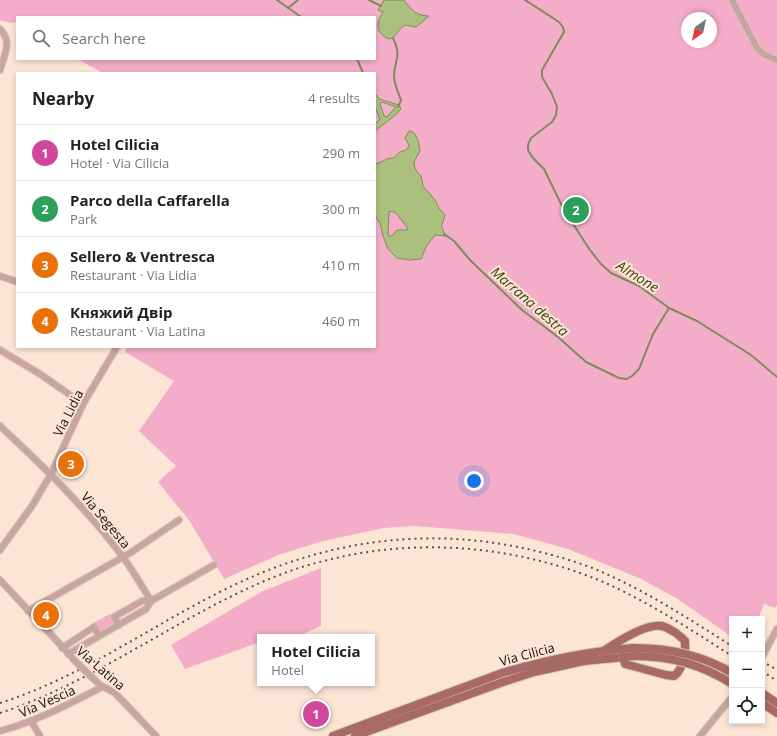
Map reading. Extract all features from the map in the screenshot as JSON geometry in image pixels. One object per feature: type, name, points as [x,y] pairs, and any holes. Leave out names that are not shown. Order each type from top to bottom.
[{"type":"main road","points":[[604,650],[643,630],[656,626],[665,627],[685,641],[681,668],[674,676],[625,664],[623,657]]},
{"type":"main road","name":"Via Cilicia","points":[[355,736],[534,672],[584,661],[623,657],[634,652],[660,649],[687,654],[712,662],[729,671]]},
{"type":"main road","name":"Via Cilicia","points":[[333,736],[502,672],[542,662],[604,650],[634,652],[686,662],[709,670],[729,682]]},
{"type":"main road","points":[[765,695],[777,703]]},
{"type":"main road","points":[[765,705],[777,713]]},
{"type":"street","points":[[732,0],[757,48],[763,54],[777,60]]},
{"type":"street","points":[[0,29],[8,42],[0,70]]},
{"type":"street","points":[[0,276],[16,282]]},
{"type":"street","name":"Via Lidia","points":[[0,550],[22,521],[51,474],[83,404],[117,348]]},
{"type":"street","points":[[0,350],[40,374],[83,404]]},
{"type":"street","name":"Via Segesta","points":[[0,426],[51,474],[88,514],[123,558],[151,601]]},
{"type":"street","points":[[28,611],[123,558],[179,520]]},
{"type":"street","points":[[70,656],[99,636],[119,625],[114,617],[142,601],[151,601],[214,564]]},
{"type":"street","name":"Via Latina","points":[[0,580],[62,648],[101,685],[115,693],[156,736]]},
{"type":"street","points":[[62,648],[94,627],[99,636]]},
{"type":"street","points":[[765,652],[777,629]]},
{"type":"street","name":"Via Vescia","points":[[0,731],[31,722],[101,685]]},
{"type":"street","points":[[700,736],[729,701]]},
{"type":"street","points":[[31,722],[40,736]]},
{"type":"shaded area","points":[[0,0],[777,0],[777,605],[775,608],[764,604],[759,616],[729,616],[729,635],[678,599],[639,578],[568,549],[514,534],[415,526],[384,528],[323,541],[278,555],[224,579],[189,520],[158,482],[176,466],[139,431],[174,381],[125,352],[127,348],[376,348],[376,72],[101,72],[79,60],[376,60],[376,16],[16,16],[16,22],[10,23],[0,20]]},
{"type":"shaded area","points":[[384,0],[404,0],[415,12],[421,15],[429,16],[416,27],[405,25],[394,37],[389,39],[381,34],[378,27],[379,20],[383,12],[378,10]]},
{"type":"shaded area","points":[[376,94],[379,99],[399,105],[401,109],[376,130],[376,123],[380,119],[376,109]],"holes":[[[382,102],[396,107],[387,117],[384,116],[380,104]]]},
{"type":"shaded area","points":[[409,131],[411,131],[418,140],[420,151],[414,162],[415,168],[421,176],[423,186],[445,215],[442,228],[446,236],[435,235],[426,247],[421,259],[409,260],[397,258],[388,249],[380,223],[376,217],[376,164],[389,158],[394,158],[399,152],[407,149],[409,145],[405,138]],"holes":[[[392,211],[397,214],[408,229],[397,230],[392,236],[389,236],[389,212]]]},
{"type":"shaded area","points":[[321,568],[321,626],[303,634],[257,634],[257,643],[185,669],[171,645],[263,591]]},
{"type":"shaded area","points":[[110,614],[116,624],[99,633],[93,623]]},
{"type":"waterway","name":"Marrana destra","points":[[277,0],[300,16]]},
{"type":"waterway","points":[[288,8],[298,0]]},
{"type":"waterway","points":[[369,0],[381,6]]},
{"type":"waterway","name":"Almone","points":[[525,0],[559,22],[563,27],[564,32],[542,70],[542,77],[552,94],[557,107],[556,115],[552,122],[531,138],[528,145],[528,150],[532,157],[544,169],[564,210],[590,250],[601,264],[611,273],[639,286],[669,308],[697,321],[751,355],[777,377]]},
{"type":"waterway","points":[[393,38],[398,54],[394,75],[396,88],[401,100],[398,107]]},
{"type":"waterway","name":"Marrana destra","points":[[357,60],[363,72]]},
{"type":"waterway","name":"Marrana destra","points":[[444,234],[454,241],[470,260],[522,310],[558,337],[586,362],[619,378],[627,379],[639,369],[653,334],[669,308]]},
{"type":"railway","points":[[0,703],[29,693],[85,667],[193,606],[258,574],[297,560],[336,549],[376,542],[417,539],[457,539],[499,544],[565,559],[609,575],[645,593],[729,644]]},
{"type":"railway","points":[[0,713],[58,690],[86,676],[248,588],[311,564],[358,553],[393,549],[428,547],[464,548],[533,559],[568,569],[601,581],[635,597],[729,654]]},
{"type":"railway","points":[[765,663],[777,670]]},
{"type":"railway","points":[[765,673],[777,681]]},
{"type":"place","name":"Parco della Caffarella","points":[[576,210]]},
{"type":"place","name":"Sellero & Ventresca","points":[[71,464]]},
{"type":"place","name":"Княжий Двір","points":[[46,615]]},
{"type":"place","name":"Hotel Cilicia","points":[[316,714]]}]
